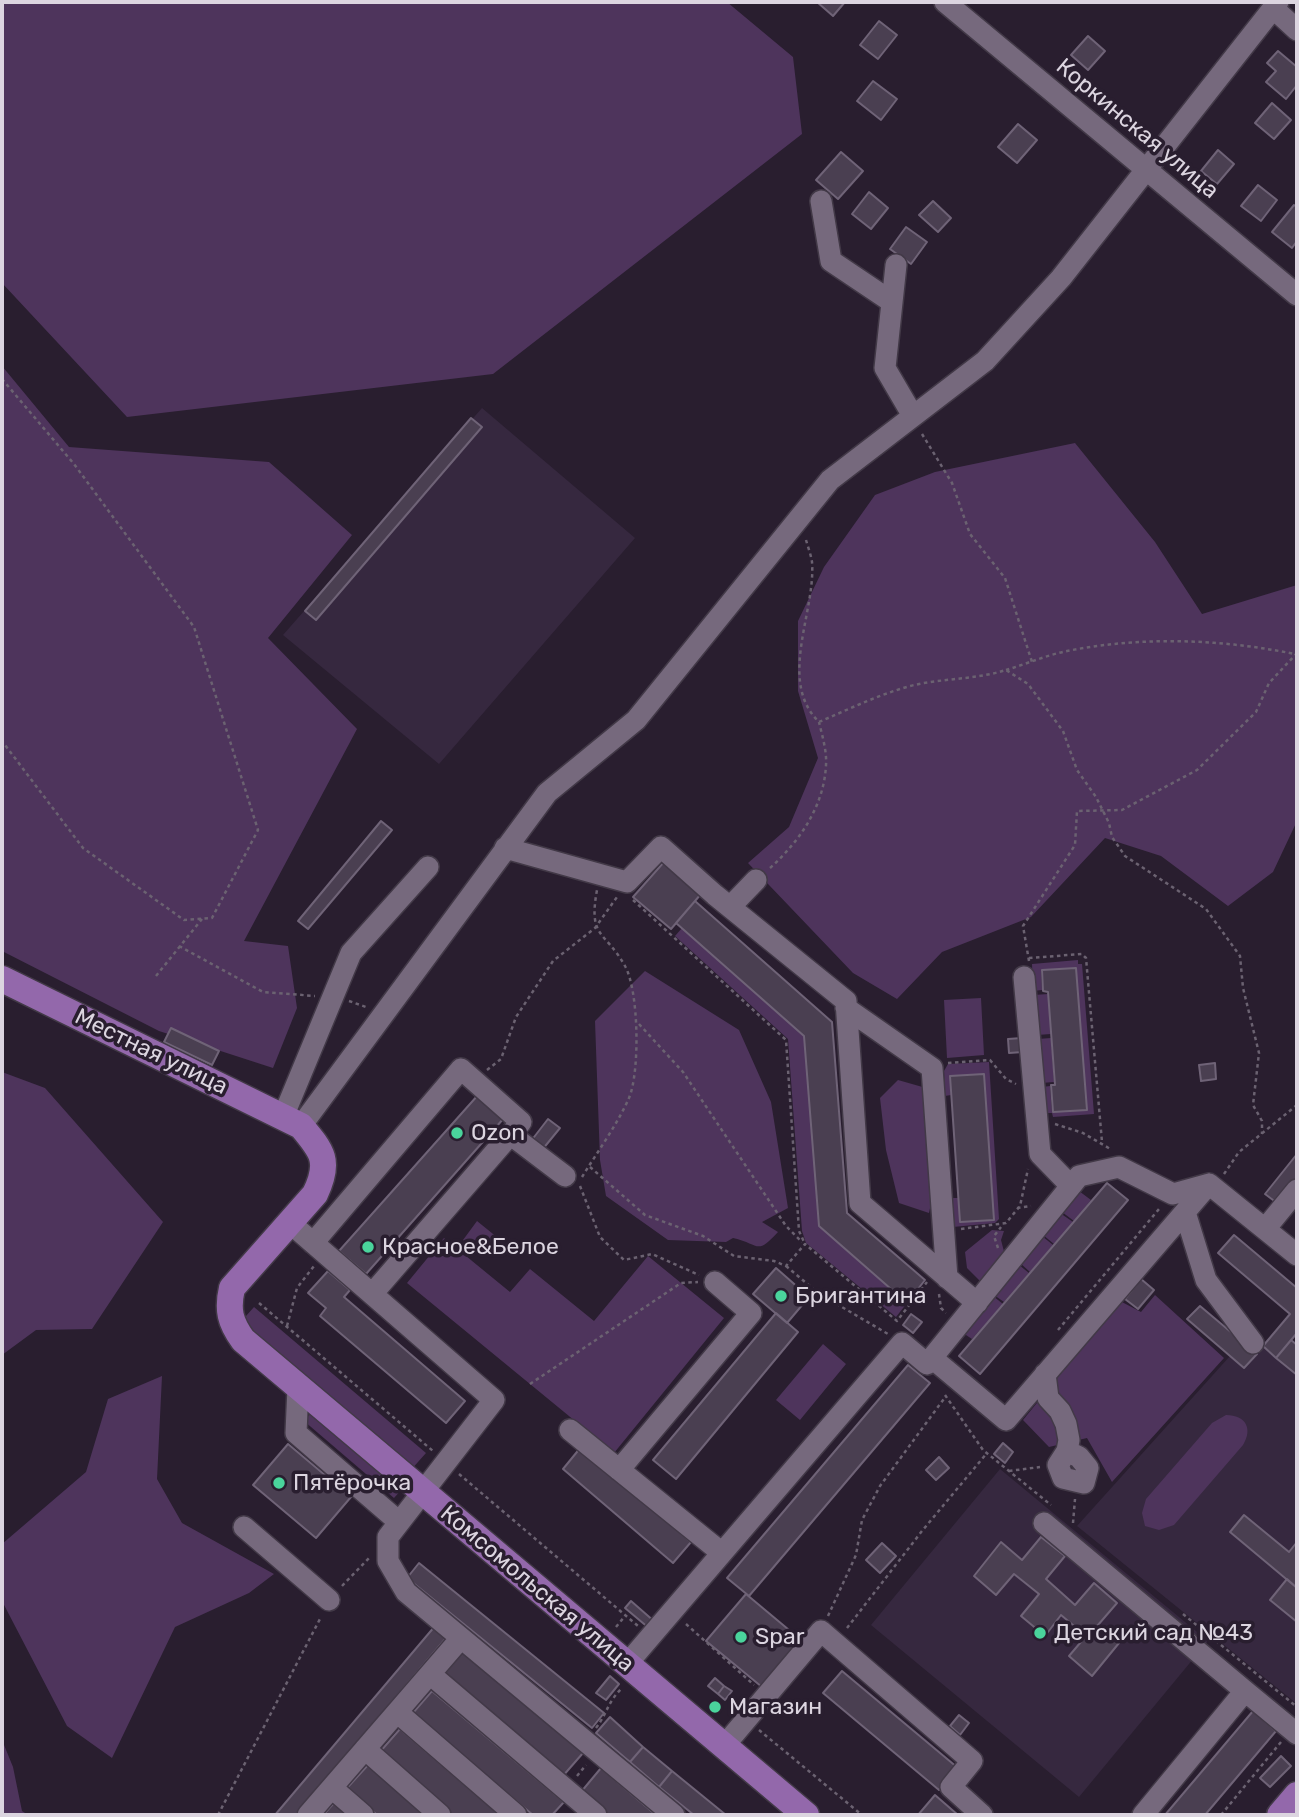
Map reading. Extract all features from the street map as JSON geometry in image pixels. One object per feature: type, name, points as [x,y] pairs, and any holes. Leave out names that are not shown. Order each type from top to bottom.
[{"type":"main road","name":"Местная улица","points":[[2,979],[292,1122]]},
{"type":"main road","name":"Комсомольская улица","points":[[292,1122],[322,1151],[324,1176],[315,1194],[233,1287],[228,1304],[231,1322],[243,1340],[423,1492],[625,1676],[724,1746],[806,1815]]},
{"type":"main road","points":[[1280,1815],[1297,1795]]},
{"type":"street","name":"Коркинская улица","points":[[945,2],[1297,295]]},
{"type":"street","points":[[292,1122],[384,1012],[547,793],[636,720],[830,480],[985,361],[1061,278],[1275,5],[1297,30]]},
{"type":"street","points":[[821,201],[831,261],[892,302]]},
{"type":"street","points":[[896,265],[885,368],[911,417]]},
{"type":"street","points":[[505,848],[600,875],[625,886],[661,846],[730,908],[846,1001],[860,1203],[939,1280],[976,1303]]},
{"type":"street","points":[[292,1122],[332,998],[351,953],[428,867]]},
{"type":"street","points":[[730,908],[756,880]]},
{"type":"street","points":[[1028,968],[1040,1154],[1071,1186]]},
{"type":"street","points":[[846,1008],[932,1068],[939,1280]]},
{"type":"street","points":[[319,1247],[461,1069],[474,1080],[521,1122],[372,1294]]},
{"type":"street","points":[[511,1135],[565,1176]]},
{"type":"street","points":[[625,1676],[722,1553],[902,1343],[928,1364],[1079,1176],[1119,1167],[1173,1194],[1212,1186]]},
{"type":"street","points":[[932,1358],[1006,1420],[1185,1212],[1212,1186]]},
{"type":"street","points":[[1212,1186],[1297,1255]]},
{"type":"street","points":[[1265,1229],[1297,1190]]},
{"type":"street","points":[[1185,1212],[1206,1280],[1252,1343]]},
{"type":"street","points":[[289,1222],[494,1400],[394,1530],[388,1561],[406,1592],[674,1815]]},
{"type":"street","points":[[619,1470],[751,1312],[715,1282]]},
{"type":"street","points":[[1045,1374],[1048,1398],[1060,1411],[1066,1424],[1069,1440],[1062,1458],[1079,1457],[1088,1468],[1084,1483],[1077,1482]]},
{"type":"street","points":[[298,1387],[296,1433],[394,1530]]},
{"type":"street","points":[[570,1430],[722,1553]]},
{"type":"street","points":[[1052,1515],[1245,1691],[1296,1733]]},
{"type":"street","points":[[244,1527],[330,1600]]},
{"type":"street","points":[[724,1746],[766,1696],[828,1637],[972,1761],[951,1787],[982,1815]]},
{"type":"street","points":[[308,1815],[461,1638]]},
{"type":"street","points":[[430,1674],[596,1815]]},
{"type":"street","points":[[1143,1815],[1245,1691]]},
{"type":"street","points":[[397,1713],[516,1815]]},
{"type":"street","points":[[365,1749],[440,1815]]},
{"type":"street","points":[[332,1788],[363,1815]]},
{"type":"path","points":[[2,379],[74,464],[194,627],[258,830],[212,918],[184,920],[83,848],[2,741]]},
{"type":"path","points":[[911,417],[952,482],[970,534],[1005,578],[1032,662]]},
{"type":"path","points":[[756,880],[800,835],[819,805],[827,763],[819,722],[811,714],[801,694],[800,652],[808,613],[812,562],[804,529],[796,522]]},
{"type":"path","points":[[819,722],[855,704],[908,687],[986,676],[1065,651],[1124,643],[1210,641],[1297,654]]},
{"type":"path","points":[[1102,1142],[1086,958],[1082,954],[1028,968],[1023,926],[1074,845],[1077,811],[1122,810],[1197,770],[1256,712],[1269,683],[1297,654]]},
{"type":"path","points":[[1006,670],[1028,684],[1063,731],[1077,770],[1103,811],[1112,837],[1125,856],[1206,909],[1240,956],[1243,988],[1259,1053],[1253,1105],[1262,1121],[1262,1134]]},
{"type":"path","points":[[600,875],[592,916],[626,967],[638,1023],[630,1096],[579,1182],[587,1210],[600,1237],[624,1260],[652,1254],[715,1282]]},
{"type":"path","points":[[474,1080],[501,1059],[516,1017],[553,961],[597,926],[625,886],[786,1040],[799,1231],[804,1244]]},
{"type":"path","points":[[156,976],[202,919]]},
{"type":"path","points":[[179,947],[264,992],[332,998],[384,1012]]},
{"type":"path","points":[[638,1023],[683,1072],[786,1226],[804,1244],[897,1321],[939,1280]]},
{"type":"path","points":[[943,1070],[947,1063],[990,1060],[1006,1079]]},
{"type":"path","points":[[1212,1186],[1239,1152],[1297,1105]]},
{"type":"path","points":[[1053,1123],[1102,1142],[1119,1158],[1125,1170]]},
{"type":"path","points":[[953,1230],[1001,1227],[1006,1223],[1020,1206],[1030,1162]]},
{"type":"path","points":[[589,1166],[645,1215],[703,1236],[734,1256],[774,1261],[786,1266],[818,1293],[902,1343]]},
{"type":"path","points":[[1058,1329],[1162,1205]]},
{"type":"path","points":[[786,1266],[804,1244]]},
{"type":"path","points":[[287,1327],[297,1288],[319,1247]]},
{"type":"path","points":[[939,1280],[941,1308],[959,1325]]},
{"type":"path","points":[[530,1384],[681,1283],[715,1282]]},
{"type":"path","points":[[940,1387],[987,1453],[1052,1515],[1073,1523],[1077,1482]]},
{"type":"path","points":[[828,1637],[856,1555],[862,1520],[880,1486],[946,1396]]},
{"type":"path","points":[[828,1637],[987,1453]]},
{"type":"path","points":[[1008,1471],[1062,1458]]},
{"type":"path","points":[[218,1815],[330,1600],[394,1530]]},
{"type":"path","points":[[1180,1611],[1297,1707]]},
{"type":"path","points":[[678,1617],[766,1696]]},
{"type":"path","points":[[566,1790],[592,1747],[606,1715],[607,1702],[625,1676]]},
{"type":"path","points":[[747,1719],[862,1815]]},
{"type":"path","points":[[1221,1815],[1286,1736],[1296,1733]]},
{"type":"shaded area","points":[[2,2],[727,2],[793,57],[802,134],[493,374],[127,417],[2,283]]},
{"type":"shaded area","points":[[2,366],[69,447],[269,462],[352,535],[268,638],[357,729],[244,941],[288,946],[297,1008],[273,1068],[159,1031],[2,951]]},
{"type":"shaded area","points":[[482,408],[635,538],[439,764],[283,635]]},
{"type":"shaded area","points":[[1075,443],[1155,542],[1202,614],[1297,585],[1297,821],[1273,872],[1228,906],[1161,856],[1105,838],[1031,917],[942,952],[897,999],[853,973],[748,863],[789,827],[818,758],[798,691],[798,621],[824,567],[875,495],[935,472]]},
{"type":"shaded area","points":[[682,928],[804,1036],[819,1226],[907,1303],[896,1317],[806,1243],[802,1231],[788,1039],[675,936]]},
{"type":"shaded area","points":[[1078,960],[1078,964],[1082,964],[1094,1114],[1053,1117],[1052,1113],[1044,1113],[1042,1087],[1050,1086],[1052,1112],[1086,1110],[1076,968],[1041,970],[1042,990],[1033,991],[1032,964]]},
{"type":"shaded area","points":[[645,971],[739,1030],[771,1102],[788,1208],[762,1222],[778,1232],[761,1246],[733,1238],[726,1242],[668,1240],[606,1196],[600,1160],[595,1021]]},
{"type":"shaded area","points":[[1048,994],[1051,1034],[1037,1035],[1034,995]]},
{"type":"shaded area","points":[[981,998],[984,1055],[947,1058],[944,1000]]},
{"type":"shaded area","points":[[1051,1038],[1054,1082],[1041,1083],[1038,1039]]},
{"type":"shaded area","points":[[989,1062],[999,1219],[995,1223],[953,1227],[951,1198],[958,1198],[960,1222],[994,1219],[984,1074],[950,1076],[951,1095],[945,1096],[944,1071],[948,1064]]},
{"type":"shaded area","points":[[2,1072],[45,1088],[163,1222],[92,1329],[36,1330],[2,1355]]},
{"type":"shaded area","points":[[898,1080],[926,1088],[935,1183],[929,1213],[899,1203],[886,1150],[880,1098]]},
{"type":"shaded area","points":[[1079,1191],[1091,1200],[1074,1221],[1062,1212]]},
{"type":"shaded area","points":[[1060,1213],[1073,1222],[1054,1244],[1043,1235]]},
{"type":"shaded area","points":[[477,1221],[498,1238],[483,1256],[463,1240]]},
{"type":"shaded area","points":[[992,1230],[1004,1231],[1001,1240],[1006,1259],[982,1283],[967,1268],[965,1252]]},
{"type":"shaded area","points":[[1042,1236],[1053,1245],[1030,1272],[1020,1263]]},
{"type":"shaded area","points":[[444,1238],[510,1292],[530,1269],[594,1321],[648,1256],[724,1318],[614,1453],[407,1283]]},
{"type":"shaded area","points":[[1019,1265],[1029,1273],[1004,1302],[994,1295]]},
{"type":"shaded area","points":[[1155,1295],[1224,1358],[1112,1482],[1087,1438],[1049,1447],[1023,1420],[1120,1301],[1141,1312]]},
{"type":"shaded area","points":[[993,1296],[1003,1304],[972,1339],[963,1333]]},
{"type":"shaded area","points":[[254,1307],[426,1453],[410,1471],[238,1325]]},
{"type":"shaded area","points":[[823,1344],[846,1364],[800,1420],[776,1400]]},
{"type":"shaded area","points":[[1263,1346],[1297,1375],[1297,1704],[1077,1526],[1230,1356],[1244,1367]]},
{"type":"shaded area","points":[[162,1376],[157,1479],[182,1523],[274,1574],[249,1593],[175,1627],[112,1758],[67,1726],[2,1601],[2,1544],[86,1472],[108,1399]]},
{"type":"shaded area","points":[[313,1411],[403,1488],[394,1498],[304,1421]]},
{"type":"shaded area","points":[[1226,1415],[1238,1417],[1246,1424],[1247,1434],[1243,1445],[1174,1525],[1159,1530],[1145,1526],[1142,1513],[1146,1499],[1212,1423]]},
{"type":"shaded area","name":"Детский сад №43","points":[[1000,1469],[1208,1641],[1079,1797],[871,1625]]},
{"type":"shaded area","points":[[2,1740],[13,1767],[22,1811],[28,1815],[2,1815]]},
{"type":"building","points":[[817,2],[845,2],[833,16]]},
{"type":"building","points":[[879,21],[897,35],[878,59],[860,45]]},
{"type":"building","points":[[1088,36],[1105,51],[1088,70],[1071,55]]},
{"type":"building","points":[[1278,51],[1297,67],[1297,85],[1286,99],[1266,82],[1276,71],[1267,63]]},
{"type":"building","points":[[873,81],[897,99],[881,120],[857,101]]},
{"type":"building","points":[[1272,103],[1291,120],[1274,139],[1255,123]]},
{"type":"building","points":[[1018,124],[1037,140],[1017,163],[998,147]]},
{"type":"building","points":[[1218,150],[1234,164],[1217,184],[1201,171]]},
{"type":"building","points":[[841,152],[863,171],[838,199],[816,180]]},
{"type":"building","points":[[1258,185],[1277,200],[1261,221],[1241,206]]},
{"type":"building","points":[[869,192],[888,208],[871,229],[852,214]]},
{"type":"building","points":[[933,201],[951,218],[938,232],[919,215]]},
{"type":"building","points":[[1294,205],[1297,207],[1297,241],[1292,248],[1272,232]]},
{"type":"building","points":[[906,227],[927,242],[911,264],[890,249]]},
{"type":"building","points":[[471,418],[482,427],[316,620],[305,611]]},
{"type":"building","points":[[381,821],[392,830],[308,929],[298,921]]},
{"type":"building","points":[[664,862],[701,894],[671,929],[633,897]]},
{"type":"building","points":[[695,901],[832,1022],[847,1213],[925,1280],[907,1303],[819,1226],[804,1036],[676,923]]},
{"type":"building","points":[[1076,968],[1087,1110],[1053,1112],[1051,1085],[1055,1085],[1048,992],[1043,991],[1042,970]]},
{"type":"building","points":[[171,1028],[219,1051],[212,1065],[164,1042]]},
{"type":"building","points":[[1022,1038],[1023,1052],[1009,1053],[1008,1039]]},
{"type":"building","points":[[1215,1063],[1216,1079],[1201,1081],[1199,1065]]},
{"type":"building","points":[[984,1074],[994,1220],[960,1222],[950,1076]]},
{"type":"building","points":[[478,1095],[504,1118],[366,1274],[339,1251]]},
{"type":"building","points":[[548,1119],[560,1128],[542,1150],[531,1141]]},
{"type":"building","points":[[1297,1154],[1297,1178],[1277,1203],[1265,1194]]},
{"type":"building","points":[[1107,1183],[1128,1200],[980,1374],[959,1356]]},
{"type":"building","points":[[1234,1235],[1297,1288],[1297,1333],[1276,1358],[1263,1346],[1290,1314],[1218,1253]]},
{"type":"building","name":"Бригантина","points":[[776,1268],[809,1297],[787,1323],[753,1294]]},
{"type":"building","points":[[328,1271],[350,1290],[344,1297],[465,1401],[446,1423],[320,1316],[326,1308],[308,1293]]},
{"type":"building","points":[[1141,1279],[1154,1290],[1138,1309],[1125,1299]]},
{"type":"building","points":[[1200,1306],[1257,1354],[1244,1368],[1187,1319]]},
{"type":"building","points":[[776,1313],[798,1332],[676,1479],[653,1460]]},
{"type":"building","points":[[911,1314],[922,1322],[913,1333],[903,1325]]},
{"type":"building","points":[[1291,1340],[1297,1345],[1297,1375],[1276,1358]]},
{"type":"building","points":[[908,1365],[930,1383],[749,1596],[727,1578]]},
{"type":"building","points":[[1003,1443],[1013,1452],[1005,1463],[994,1454]]},
{"type":"building","points":[[288,1444],[351,1497],[316,1538],[253,1485]]},
{"type":"building","points":[[581,1447],[691,1542],[673,1563],[563,1469]]},
{"type":"building","points":[[939,1457],[949,1468],[936,1480],[926,1470]]},
{"type":"building","points":[[1244,1515],[1289,1552],[1297,1542],[1297,1588],[1230,1532]]},
{"type":"building","points":[[1041,1537],[1065,1556],[1046,1579],[1075,1605],[1094,1583],[1117,1603],[1098,1625],[1119,1643],[1092,1676],[1069,1656],[1086,1636],[1061,1615],[1045,1636],[1021,1616],[1039,1594],[1014,1574],[996,1595],[974,1576],[1001,1542],[1022,1560]]},
{"type":"building","points":[[882,1543],[896,1556],[880,1573],[866,1560]]},
{"type":"building","points":[[419,1563],[604,1713],[592,1728],[407,1578]]},
{"type":"building","points":[[1287,1579],[1297,1588],[1297,1622],[1270,1600]]},
{"type":"building","points":[[746,1594],[801,1640],[762,1687],[706,1641]]},
{"type":"building","points":[[631,1601],[655,1622],[650,1629],[625,1608]]},
{"type":"building","points":[[435,1626],[447,1637],[296,1815],[275,1815]]},
{"type":"building","points":[[464,1650],[583,1753],[562,1777],[443,1675]]},
{"type":"building","points":[[842,1671],[958,1768],[939,1790],[823,1693]]},
{"type":"building","points":[[610,1676],[619,1684],[606,1700],[596,1693]]},
{"type":"building","points":[[715,1678],[724,1686],[718,1694],[708,1686]]},
{"type":"building","points":[[724,1686],[732,1691],[725,1700],[718,1694]]},
{"type":"building","points":[[432,1691],[564,1802],[552,1815],[533,1815],[412,1714]]},
{"type":"building","points":[[1253,1711],[1276,1731],[1205,1815],[1165,1815]]},
{"type":"building","points":[[959,1715],[969,1723],[960,1735],[950,1726]]},
{"type":"building","points":[[610,1717],[643,1747],[630,1762],[596,1733]]},
{"type":"building","points":[[400,1729],[500,1815],[451,1815],[379,1753]]},
{"type":"building","points":[[643,1747],[672,1771],[659,1787],[630,1762]]},
{"type":"building","points":[[1281,1756],[1291,1766],[1270,1787],[1260,1778]]},
{"type":"building","points":[[368,1765],[424,1815],[377,1815],[347,1788]]},
{"type":"building","points":[[601,1768],[656,1815],[608,1815],[581,1792]]},
{"type":"building","points":[[672,1771],[726,1815],[694,1815],[659,1787]]},
{"type":"building","points":[[935,1795],[958,1815],[918,1815]]},
{"type":"building","points":[[334,1803],[348,1815],[323,1815]]},
{"type":"place","name":"Ozon","points":[[457,1133]]},
{"type":"place","name":"Красное&Белое","points":[[368,1247]]},
{"type":"place","name":"Бригантина","points":[[781,1296]]},
{"type":"place","name":"Пятёрочка","points":[[279,1483]]},
{"type":"place","name":"Детский сад №43","points":[[1040,1633]]},
{"type":"place","name":"Spar","points":[[741,1637]]},
{"type":"place","name":"Магазин","points":[[715,1707]]}]
